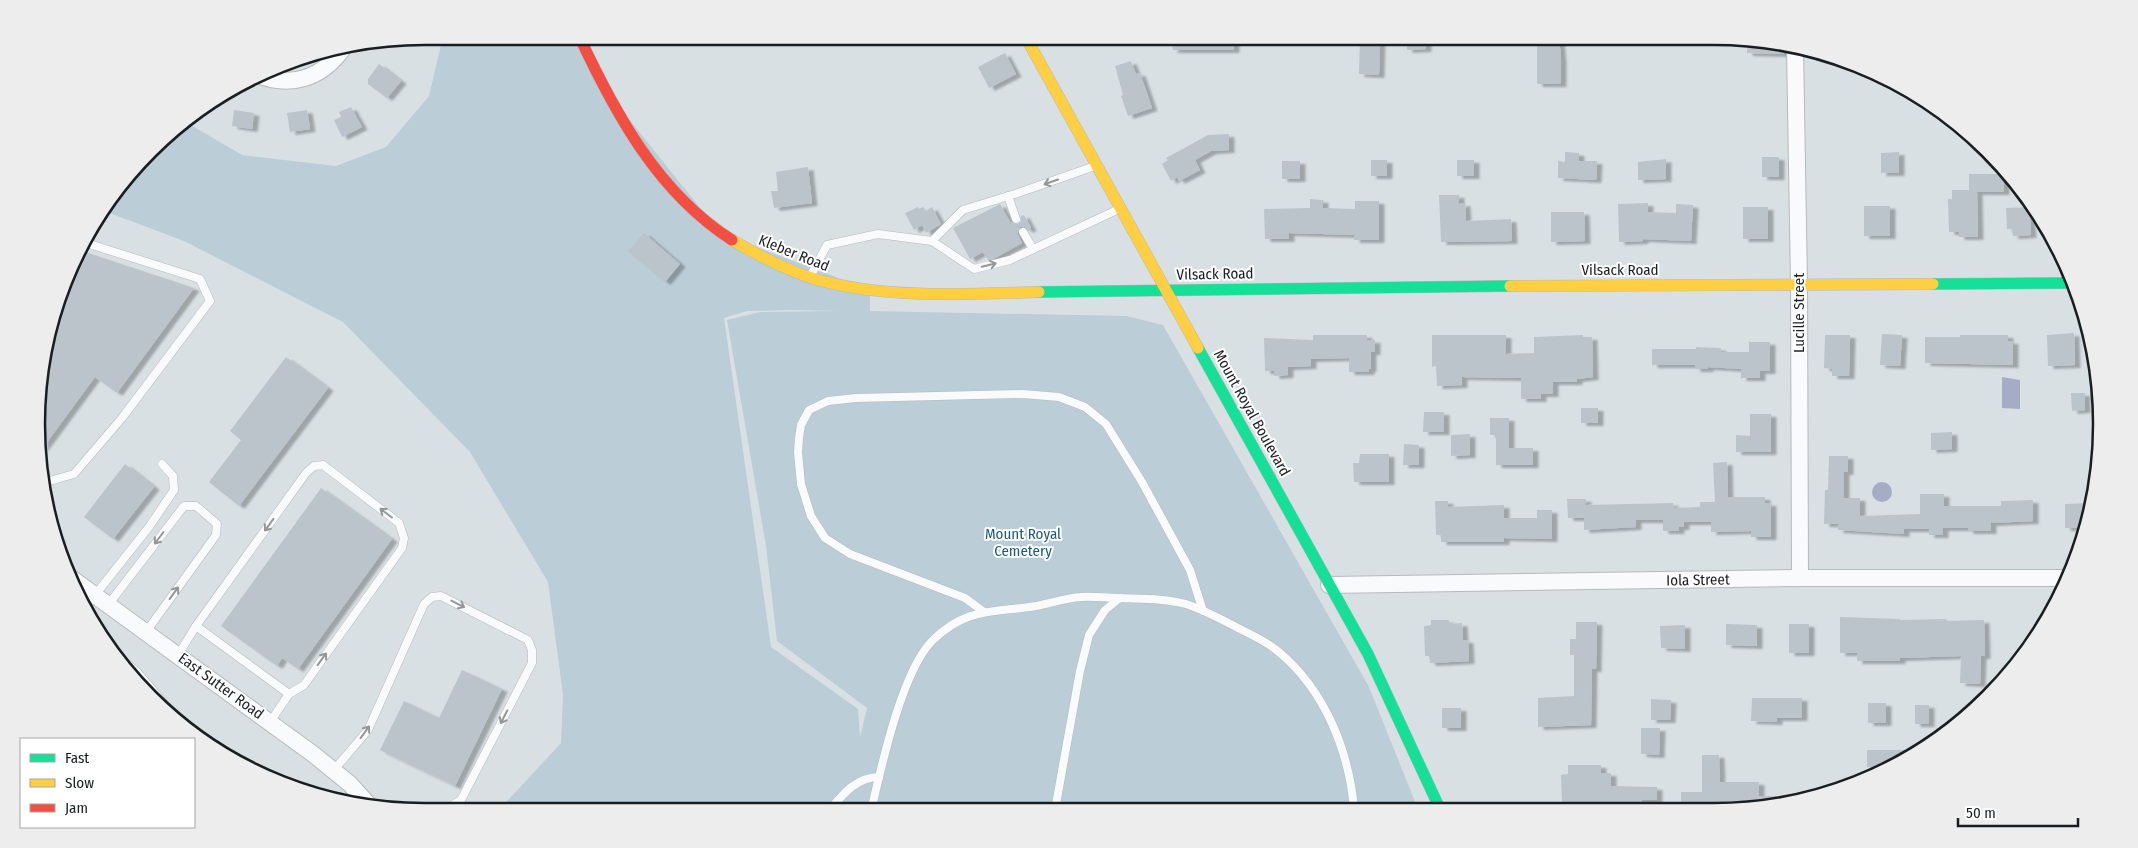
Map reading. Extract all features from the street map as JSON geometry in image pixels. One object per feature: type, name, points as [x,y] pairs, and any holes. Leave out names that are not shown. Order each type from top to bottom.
[{"type":"street","name":"Kleber Road","points":[[583,45],[601,84],[628,133],[664,181],[678,197],[720,233],[771,262],[810,277],[849,287],[897,292],[1006,293],[1167,290]]},
{"type":"street","name":"Mount Royal Boulevard","points":[[1030,45],[1329,584],[1395,709],[1437,803]]},
{"type":"street","name":"Lucille Street","points":[[1796,54],[1800,578]]},
{"type":"street","points":[[270,78],[296,80],[310,77],[328,66],[338,55]]},
{"type":"street","name":"Vilsack Road","points":[[1167,290],[2066,283]]},
{"type":"street","name":"Iola Street","points":[[1329,584],[1800,578],[2060,578]]},
{"type":"street","name":"East Sutter Road","points":[[81,585],[334,770],[363,798]]},
{"type":"lane","points":[[932,241],[963,210],[1097,166]]},
{"type":"lane","points":[[1008,196],[1016,219]]},
{"type":"lane","points":[[810,277],[827,245],[878,234],[932,241],[974,269],[1010,260],[1121,208]]},
{"type":"lane","points":[[1023,232],[1033,249]]},
{"type":"lane","points":[[49,481],[74,474],[122,418],[210,300],[200,279],[90,244]]},
{"type":"lane","points":[[984,612],[965,598],[850,554],[825,538],[811,516],[801,484],[798,452],[799,438],[801,425],[810,410],[828,401],[856,398],[1023,394],[1059,397],[1084,407],[1106,424],[1142,482],[1190,570],[1203,611]]},
{"type":"lane","points":[[101,600],[174,490],[173,476],[162,464]]},
{"type":"lane","points":[[178,655],[196,626],[306,473],[314,466],[323,465],[399,523],[404,538],[402,548],[304,685],[289,694],[270,722]]},
{"type":"lane","points":[[101,600],[184,506],[196,506],[217,524],[216,535],[146,632]]},
{"type":"lane","points":[[334,770],[368,730],[424,604],[432,597],[442,596],[528,640],[532,650],[532,663],[461,800],[456,803]]},
{"type":"lane","points":[[873,803],[906,688],[923,652],[950,626],[970,615],[1024,608],[1080,597],[1145,598],[1185,604],[1248,633],[1279,652],[1317,694],[1339,743],[1354,803]]},
{"type":"lane","points":[[1056,803],[1088,635],[1105,610],[1120,598]]},
{"type":"lane","points":[[196,626],[289,694]]},
{"type":"lane","points":[[836,803],[847,789],[871,777],[879,777]]},
{"type":"green space","name":"Mount Royal Cemetery","points":[[441,45],[583,45],[601,84],[720,233],[870,290],[870,311],[1127,316],[1163,325],[1369,687],[1416,803],[505,803],[561,743],[563,695],[548,582],[470,452],[343,322],[184,241],[109,213],[139,174],[191,125],[242,155],[336,166],[386,147],[429,96]],"holes":[[[747,311],[840,311],[760,312],[727,320],[766,546],[777,641],[867,708],[860,737],[858,709],[771,647],[724,318]]]},
{"type":"shaded area","points":[[2002,377],[2020,380],[2020,409],[2002,408]]},
{"type":"shaded area","points":[[1882,482],[1889,485],[1892,492],[1889,499],[1882,502],[1875,499],[1872,492],[1875,485]]},
{"type":"building","points":[[1178,45],[1234,45],[1234,50],[1173,50],[1172,47]]},
{"type":"building","points":[[1360,45],[1380,45],[1379,75],[1359,74]]},
{"type":"building","points":[[1407,45],[1426,45],[1426,49],[1407,50]]},
{"type":"building","points":[[1537,45],[1560,45],[1561,84],[1537,84]]},
{"type":"building","points":[[1747,47],[1784,51],[1784,54],[1747,53]]},
{"type":"building","points":[[1005,53],[1016,74],[989,88],[978,67]]},
{"type":"building","points":[[1131,61],[1136,74],[1140,73],[1152,108],[1128,116],[1121,96],[1123,95],[1115,66]]},
{"type":"building","points":[[379,64],[401,81],[387,98],[368,84],[368,79]]},
{"type":"building","points":[[351,107],[362,127],[342,137],[334,120],[341,117],[339,112]]},
{"type":"building","points":[[234,110],[254,113],[252,129],[232,126]]},
{"type":"building","points":[[307,110],[310,129],[290,132],[287,113]]},
{"type":"building","points":[[1229,134],[1229,150],[1211,151],[1195,160],[1200,170],[1179,181],[1177,177],[1171,181],[1162,164],[1168,160],[1166,158],[1208,135]]},
{"type":"building","points":[[1565,152],[1579,153],[1579,161],[1597,161],[1596,180],[1558,178],[1558,161],[1565,162]]},
{"type":"building","points":[[1899,152],[1899,173],[1881,173],[1881,153]]},
{"type":"building","points":[[1762,157],[1779,157],[1779,177],[1762,177]]},
{"type":"building","points":[[1666,159],[1666,179],[1638,180],[1638,162]]},
{"type":"building","points":[[1371,160],[1387,160],[1387,176],[1371,176]]},
{"type":"building","points":[[1457,160],[1474,160],[1474,176],[1457,176]]},
{"type":"building","points":[[1282,161],[1300,161],[1300,179],[1282,179]]},
{"type":"building","points":[[808,167],[812,203],[774,208],[771,191],[778,191],[776,172]]},
{"type":"building","points":[[1969,174],[1999,174],[2004,180],[2004,192],[1977,192],[1978,237],[1959,237],[1959,232],[1949,232],[1948,199],[1952,199],[1952,190],[1969,190]]},
{"type":"building","points":[[1439,195],[1459,195],[1459,204],[1465,203],[1466,221],[1511,219],[1512,241],[1441,242]]},
{"type":"building","points":[[1310,199],[1323,200],[1323,208],[1355,209],[1355,201],[1379,201],[1379,240],[1354,240],[1355,235],[1289,233],[1289,239],[1265,239],[1264,209],[1310,208]]},
{"type":"building","points":[[1648,203],[1648,212],[1676,213],[1676,204],[1693,205],[1691,241],[1643,239],[1643,241],[1619,242],[1618,204]]},
{"type":"building","points":[[1000,204],[1010,222],[1018,224],[1021,221],[1021,216],[1024,215],[1031,228],[1028,230],[1025,227],[1020,227],[1017,233],[1022,243],[993,259],[988,260],[983,252],[970,259],[953,228]]},
{"type":"building","points":[[1864,206],[1890,206],[1890,236],[1864,236]]},
{"type":"building","points":[[918,207],[919,209],[923,207],[926,211],[932,207],[941,224],[926,233],[922,225],[914,230],[905,213]]},
{"type":"building","points":[[1743,207],[1768,207],[1768,239],[1743,239]]},
{"type":"building","points":[[2025,207],[2033,219],[2030,219],[2031,235],[2013,236],[2012,229],[2007,229],[2006,208]]},
{"type":"building","points":[[1551,212],[1584,212],[1585,241],[1551,242]]},
{"type":"building","points":[[644,233],[680,264],[665,282],[628,251]]},
{"type":"building","points":[[86,252],[194,288],[117,393],[95,377],[46,444],[46,399],[52,350],[65,302]]},
{"type":"building","points":[[2074,333],[2075,365],[2048,366],[2047,335]]},
{"type":"building","points":[[1882,334],[1902,335],[1900,366],[1880,365]]},
{"type":"building","points":[[1313,335],[1367,335],[1367,340],[1375,340],[1375,352],[1371,352],[1371,369],[1369,369],[1369,372],[1349,372],[1349,358],[1311,359],[1311,366],[1288,367],[1288,375],[1274,376],[1274,371],[1265,371],[1264,338],[1313,340]]},
{"type":"building","points":[[1432,335],[1506,335],[1506,354],[1534,353],[1534,337],[1583,335],[1583,337],[1592,337],[1593,377],[1577,379],[1577,382],[1553,382],[1553,394],[1541,394],[1541,399],[1521,399],[1521,378],[1462,377],[1462,385],[1437,386],[1436,366],[1432,367]]},
{"type":"building","points":[[1825,335],[1850,335],[1849,376],[1832,376],[1832,369],[1824,368]]},
{"type":"building","points":[[1960,335],[2008,335],[2008,341],[2013,341],[2013,365],[1925,363],[1925,337],[1960,337]]},
{"type":"building","points":[[1749,342],[1770,342],[1770,371],[1760,371],[1760,378],[1741,378],[1741,369],[1708,367],[1708,369],[1695,369],[1695,365],[1652,365],[1652,349],[1696,349],[1696,347],[1721,348],[1721,352],[1749,352]]},
{"type":"building","points":[[286,357],[328,388],[239,506],[209,482],[241,440],[230,431]]},
{"type":"building","points":[[2071,393],[2085,393],[2085,410],[2072,411]]},
{"type":"building","points":[[1581,408],[1598,408],[1598,423],[1581,423]]},
{"type":"building","points":[[1424,412],[1444,412],[1444,432],[1423,432]]},
{"type":"building","points":[[1750,414],[1771,414],[1771,452],[1736,452],[1736,435],[1750,436]]},
{"type":"building","points":[[1490,418],[1509,418],[1509,448],[1533,448],[1533,465],[1496,465],[1496,435],[1490,435]]},
{"type":"building","points":[[1952,432],[1952,449],[1931,450],[1931,433]]},
{"type":"building","points":[[1470,434],[1470,455],[1451,456],[1451,435]]},
{"type":"building","points":[[1404,444],[1419,445],[1419,465],[1403,465]]},
{"type":"building","points":[[1360,454],[1389,454],[1389,482],[1354,482],[1353,463],[1359,463]]},
{"type":"building","points":[[1829,456],[1848,456],[1848,472],[1844,472],[1844,498],[1860,498],[1860,516],[1920,514],[1920,494],[1944,494],[1944,506],[2001,506],[2001,501],[2033,500],[2033,521],[1991,523],[1991,531],[1968,531],[1968,528],[1943,528],[1943,535],[1929,535],[1929,529],[1904,529],[1904,534],[1838,530],[1838,524],[1824,524]]},
{"type":"building","points":[[1727,462],[1728,497],[1765,497],[1765,503],[1771,503],[1771,537],[1751,537],[1751,531],[1711,532],[1711,522],[1684,522],[1684,527],[1679,527],[1679,531],[1663,531],[1663,520],[1636,520],[1636,527],[1584,530],[1584,518],[1568,518],[1567,499],[1586,499],[1586,505],[1673,503],[1674,508],[1700,507],[1700,502],[1715,502],[1713,463]]},
{"type":"building","points":[[125,464],[154,487],[113,539],[84,517]]},
{"type":"building","points":[[321,488],[392,539],[298,669],[282,658],[277,666],[221,626]]},
{"type":"building","points":[[1435,501],[1448,501],[1448,507],[1504,505],[1504,518],[1537,518],[1537,510],[1552,510],[1552,539],[1504,538],[1504,542],[1441,542],[1441,535],[1436,535]]},
{"type":"building","points":[[2085,503],[2078,528],[2065,528],[2065,504]]},
{"type":"building","points":[[1840,617],[1900,620],[1946,619],[1947,621],[1984,620],[1985,656],[1981,656],[1980,684],[1960,683],[1961,656],[1900,658],[1900,661],[1857,661],[1857,653],[1840,653]]},
{"type":"building","points":[[1431,620],[1449,620],[1449,624],[1462,623],[1463,640],[1468,640],[1469,661],[1430,663],[1429,656],[1425,656],[1424,626],[1431,625]]},
{"type":"building","points":[[1576,622],[1597,622],[1596,669],[1592,669],[1591,725],[1538,727],[1538,698],[1574,696],[1574,655],[1570,655],[1570,639],[1576,639]]},
{"type":"building","points":[[1726,624],[1757,625],[1757,646],[1726,645]]},
{"type":"building","points":[[1789,624],[1809,624],[1809,653],[1789,653]]},
{"type":"building","points":[[1685,625],[1685,649],[1661,648],[1660,626]]},
{"type":"building","points":[[462,670],[502,689],[455,786],[380,750],[404,701],[439,718]]},
{"type":"building","points":[[1752,698],[1802,698],[1802,718],[1777,718],[1777,722],[1751,721]]},
{"type":"building","points":[[1651,699],[1671,700],[1670,720],[1651,720]]},
{"type":"building","points":[[1868,703],[1886,703],[1886,723],[1868,723]]},
{"type":"building","points":[[1915,705],[1929,705],[1929,724],[1915,724]]},
{"type":"building","points":[[1442,708],[1461,708],[1461,728],[1442,728]]},
{"type":"building","points":[[1641,728],[1660,728],[1659,755],[1641,754]]},
{"type":"building","points":[[1867,750],[1907,750],[1875,767],[1867,767]]},
{"type":"building","points":[[1702,755],[1719,755],[1720,782],[1759,782],[1759,796],[1788,796],[1739,802],[1681,803],[1681,792],[1702,792]]},
{"type":"building","points":[[1568,765],[1601,765],[1601,773],[1611,773],[1611,786],[1657,787],[1657,800],[1642,800],[1642,803],[1562,803],[1561,775],[1568,774]]},
{"type":"traffic: fast","points":[[1933,284],[2066,283]]},
{"type":"traffic: fast","points":[[1039,292],[1510,286]]},
{"type":"traffic: fast","points":[[1198,348],[1368,654],[1437,803]]},
{"type":"traffic: slow","points":[[1030,45],[1198,348]]},
{"type":"traffic: slow","points":[[732,240],[785,268],[818,280],[845,286],[900,293],[928,294],[1039,292]]},
{"type":"traffic: slow","points":[[1510,286],[1933,284]]},
{"type":"traffic: jam","points":[[583,45],[608,94],[641,149],[682,199],[706,221],[732,240]]}]
